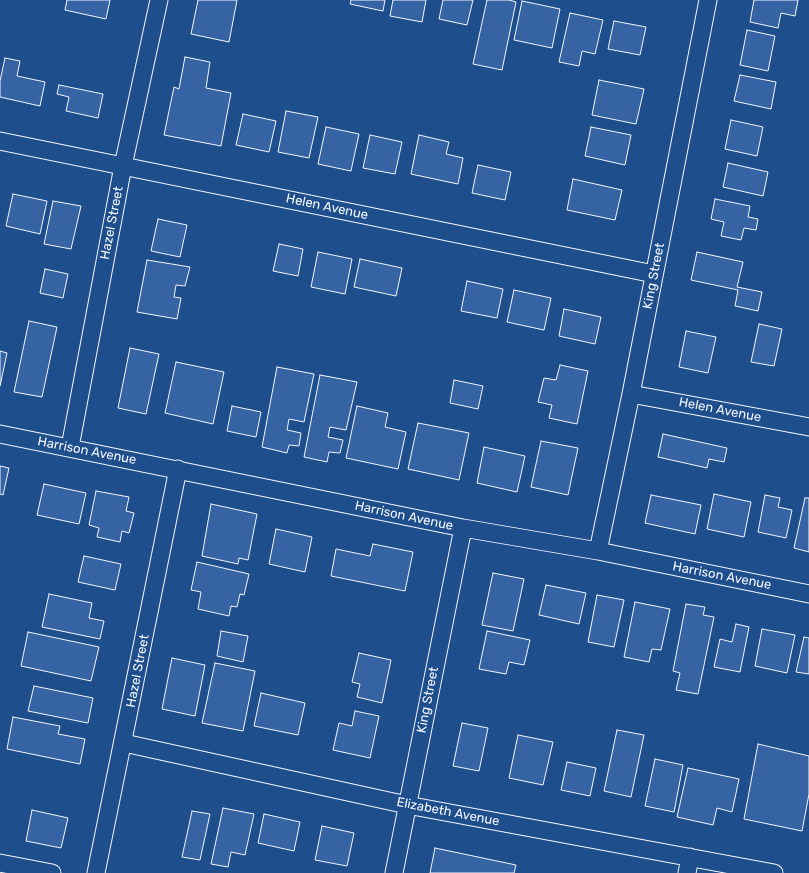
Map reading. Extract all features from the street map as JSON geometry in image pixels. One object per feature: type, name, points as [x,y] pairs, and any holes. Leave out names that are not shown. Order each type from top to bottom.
[{"type":"street","name":"Hazel Street","points":[[70,447],[123,166],[159,0]]},
{"type":"street","name":"King Street","points":[[598,551],[631,394],[708,0]]},
{"type":"street","name":"Helen Avenue","points":[[0,141],[654,274]]},
{"type":"street","name":"Helen Avenue","points":[[631,394],[809,427]]},
{"type":"street","name":"Harrison Avenue","points":[[0,434],[463,528],[598,551],[809,594]]},
{"type":"street","name":"Hazel Street","points":[[96,873],[124,742],[178,469]]},
{"type":"street","name":"King Street","points":[[394,873],[463,528]]},
{"type":"street","name":"Elizabeth Avenue","points":[[124,742],[407,805],[688,865],[774,873]]},
{"type":"street","points":[[0,863],[52,873]]},
{"type":"building","points":[[67,0],[110,0],[106,19],[65,10]]},
{"type":"building","points":[[198,0],[237,0],[229,42],[191,34]]},
{"type":"building","points":[[351,0],[385,0],[383,11],[350,4]]},
{"type":"building","points":[[393,0],[426,0],[422,22],[390,16]]},
{"type":"building","points":[[443,0],[473,0],[467,25],[439,19]]},
{"type":"building","points":[[487,0],[509,0],[516,2],[502,70],[473,64]]},
{"type":"building","points":[[754,0],[798,0],[795,16],[781,13],[778,28],[750,22]]},
{"type":"building","points":[[522,1],[560,9],[552,48],[514,40]]},
{"type":"building","points":[[570,13],[603,20],[595,54],[582,51],[579,66],[559,62]]},
{"type":"building","points":[[614,21],[646,27],[640,55],[608,49]]},
{"type":"building","points":[[747,30],[775,36],[768,71],[740,65]]},
{"type":"building","points":[[185,57],[210,62],[206,88],[231,93],[221,146],[164,135],[174,87],[179,89]]},
{"type":"building","points":[[5,58],[20,61],[17,76],[45,82],[40,106],[0,97],[0,81]]},
{"type":"building","points":[[740,75],[776,82],[771,109],[734,101]]},
{"type":"building","points":[[599,80],[644,89],[636,124],[592,115]]},
{"type":"building","points":[[59,85],[103,94],[98,118],[66,111],[69,97],[57,94]]},
{"type":"building","points":[[286,111],[318,117],[309,158],[278,152]]},
{"type":"building","points":[[243,114],[276,121],[269,152],[236,145]]},
{"type":"building","points":[[731,120],[763,127],[757,156],[725,149]]},
{"type":"building","points":[[326,127],[359,134],[351,171],[318,164]]},
{"type":"building","points":[[591,127],[631,135],[625,165],[585,156]]},
{"type":"building","points":[[370,135],[402,142],[395,174],[363,168]]},
{"type":"building","points":[[419,135],[449,142],[446,154],[463,158],[458,184],[411,174]]},
{"type":"building","points":[[728,163],[768,172],[763,196],[723,187]]},
{"type":"building","points":[[478,165],[511,172],[505,200],[472,193]]},
{"type":"building","points":[[573,179],[622,190],[615,220],[567,210]]},
{"type":"building","points":[[13,194],[47,201],[40,234],[6,226]]},
{"type":"building","points":[[715,199],[750,206],[748,217],[758,219],[756,230],[744,228],[741,240],[721,236],[724,222],[711,219]]},
{"type":"building","points":[[53,201],[81,206],[71,249],[44,244]]},
{"type":"building","points":[[158,219],[187,225],[180,257],[151,251]]},
{"type":"building","points":[[279,244],[303,249],[298,276],[273,271]]},
{"type":"building","points":[[318,252],[352,259],[345,294],[311,287]]},
{"type":"building","points":[[697,252],[743,262],[737,287],[762,292],[758,311],[735,306],[738,290],[691,280]]},
{"type":"building","points":[[360,259],[402,268],[396,296],[354,287]]},
{"type":"building","points":[[147,260],[190,267],[185,286],[176,285],[174,297],[181,298],[177,319],[137,312]]},
{"type":"building","points":[[45,269],[68,274],[63,298],[40,293]]},
{"type":"building","points":[[467,281],[503,289],[497,318],[461,311]]},
{"type":"building","points":[[514,290],[551,298],[544,330],[507,322]]},
{"type":"building","points":[[564,309],[601,317],[595,344],[559,336]]},
{"type":"building","points":[[29,321],[57,327],[42,397],[14,392]]},
{"type":"building","points":[[759,324],[782,329],[774,366],[751,362]]},
{"type":"building","points":[[686,331],[716,337],[708,373],[679,367]]},
{"type":"building","points":[[130,348],[159,354],[146,414],[118,408]]},
{"type":"building","points":[[0,351],[7,353],[0,386]]},
{"type":"building","points":[[176,362],[224,372],[213,424],[165,413]]},
{"type":"building","points":[[560,365],[588,371],[577,424],[549,418],[552,405],[538,402],[544,378],[556,380]]},
{"type":"building","points":[[277,367],[314,374],[304,422],[289,419],[287,430],[301,433],[299,446],[289,445],[287,453],[262,447]]},
{"type":"building","points":[[320,375],[357,382],[346,430],[330,427],[328,437],[343,440],[340,453],[329,452],[327,462],[304,457]]},
{"type":"building","points":[[454,380],[483,386],[478,409],[450,403]]},
{"type":"building","points":[[232,406],[261,412],[256,437],[227,431]]},
{"type":"building","points":[[357,406],[388,413],[385,427],[406,432],[398,469],[346,458]]},
{"type":"building","points":[[418,423],[469,433],[459,480],[408,469]]},
{"type":"building","points":[[663,434],[727,448],[724,462],[709,459],[707,468],[658,457]]},
{"type":"building","points":[[541,441],[578,448],[568,495],[531,487]]},
{"type":"building","points":[[484,447],[525,456],[517,492],[477,483]]},
{"type":"building","points":[[0,466],[9,468],[3,495],[0,494]]},
{"type":"building","points":[[44,484],[86,493],[79,524],[37,515]]},
{"type":"building","points":[[96,491],[129,497],[126,511],[134,513],[129,533],[122,531],[120,542],[97,537],[99,528],[89,525]]},
{"type":"building","points":[[714,494],[751,502],[744,537],[707,529]]},
{"type":"building","points":[[651,495],[701,505],[695,534],[645,523]]},
{"type":"building","points":[[765,495],[780,498],[778,507],[792,510],[786,538],[758,532]]},
{"type":"building","points":[[805,498],[809,498],[809,552],[794,548]]},
{"type":"building","points":[[211,504],[257,514],[248,560],[239,558],[238,564],[202,556]]},
{"type":"building","points":[[276,529],[312,537],[305,572],[269,564]]},
{"type":"building","points":[[373,544],[413,552],[405,591],[331,576],[336,549],[370,556]]},
{"type":"building","points":[[84,556],[121,564],[115,590],[78,582]]},
{"type":"building","points":[[197,562],[249,574],[244,595],[240,594],[237,607],[231,606],[229,616],[198,609],[201,592],[191,590]]},
{"type":"building","points":[[493,573],[524,579],[513,631],[482,625]]},
{"type":"building","points":[[546,585],[586,593],[579,624],[539,615]]},
{"type":"building","points":[[49,594],[92,603],[89,618],[104,621],[100,639],[42,627]]},
{"type":"building","points":[[597,595],[624,600],[614,647],[588,642]]},
{"type":"building","points":[[635,602],[670,609],[661,650],[652,649],[649,662],[624,657]]},
{"type":"building","points":[[686,604],[705,607],[703,615],[714,617],[698,694],[676,690],[680,673],[673,671]]},
{"type":"building","points":[[736,624],[749,627],[740,672],[714,667],[720,639],[732,642]]},
{"type":"building","points":[[762,629],[795,635],[787,673],[755,666]]},
{"type":"building","points":[[221,631],[248,636],[243,662],[217,656]]},
{"type":"building","points":[[487,631],[530,640],[524,665],[509,662],[506,674],[479,669]]},
{"type":"building","points":[[28,632],[99,647],[91,681],[21,666]]},
{"type":"building","points":[[804,637],[809,638],[809,674],[796,672]]},
{"type":"building","points":[[359,653],[391,660],[382,703],[357,697],[360,684],[352,682]]},
{"type":"building","points":[[172,658],[205,665],[195,716],[162,709]]},
{"type":"building","points":[[215,663],[255,671],[243,731],[202,723]]},
{"type":"building","points":[[34,686],[93,698],[88,723],[28,711]]},
{"type":"building","points":[[261,693],[305,703],[298,735],[254,726]]},
{"type":"building","points":[[355,711],[379,716],[370,758],[333,750],[339,723],[352,726]]},
{"type":"building","points":[[13,717],[60,726],[58,734],[85,739],[80,764],[7,749]]},
{"type":"building","points":[[462,723],[488,728],[479,771],[453,766]]},
{"type":"building","points":[[617,730],[644,735],[631,797],[604,791]]},
{"type":"building","points":[[518,735],[553,742],[543,785],[509,778]]},
{"type":"building","points":[[758,744],[809,756],[809,794],[802,831],[744,819]]},
{"type":"building","points":[[655,759],[683,765],[674,812],[645,806]]},
{"type":"building","points":[[567,762],[596,768],[590,796],[561,790]]},
{"type":"building","points":[[688,768],[739,779],[732,812],[717,808],[713,825],[677,817]]},
{"type":"building","points":[[223,808],[254,814],[245,855],[231,852],[228,867],[211,864]]},
{"type":"building","points":[[32,810],[68,818],[61,848],[26,841]]},
{"type":"building","points":[[192,811],[210,814],[200,860],[182,857]]},
{"type":"building","points":[[264,814],[300,822],[294,851],[258,843]]},
{"type":"building","points":[[322,826],[354,833],[347,866],[315,860]]},
{"type":"building","points":[[435,848],[516,865],[514,873],[430,873]]}]
